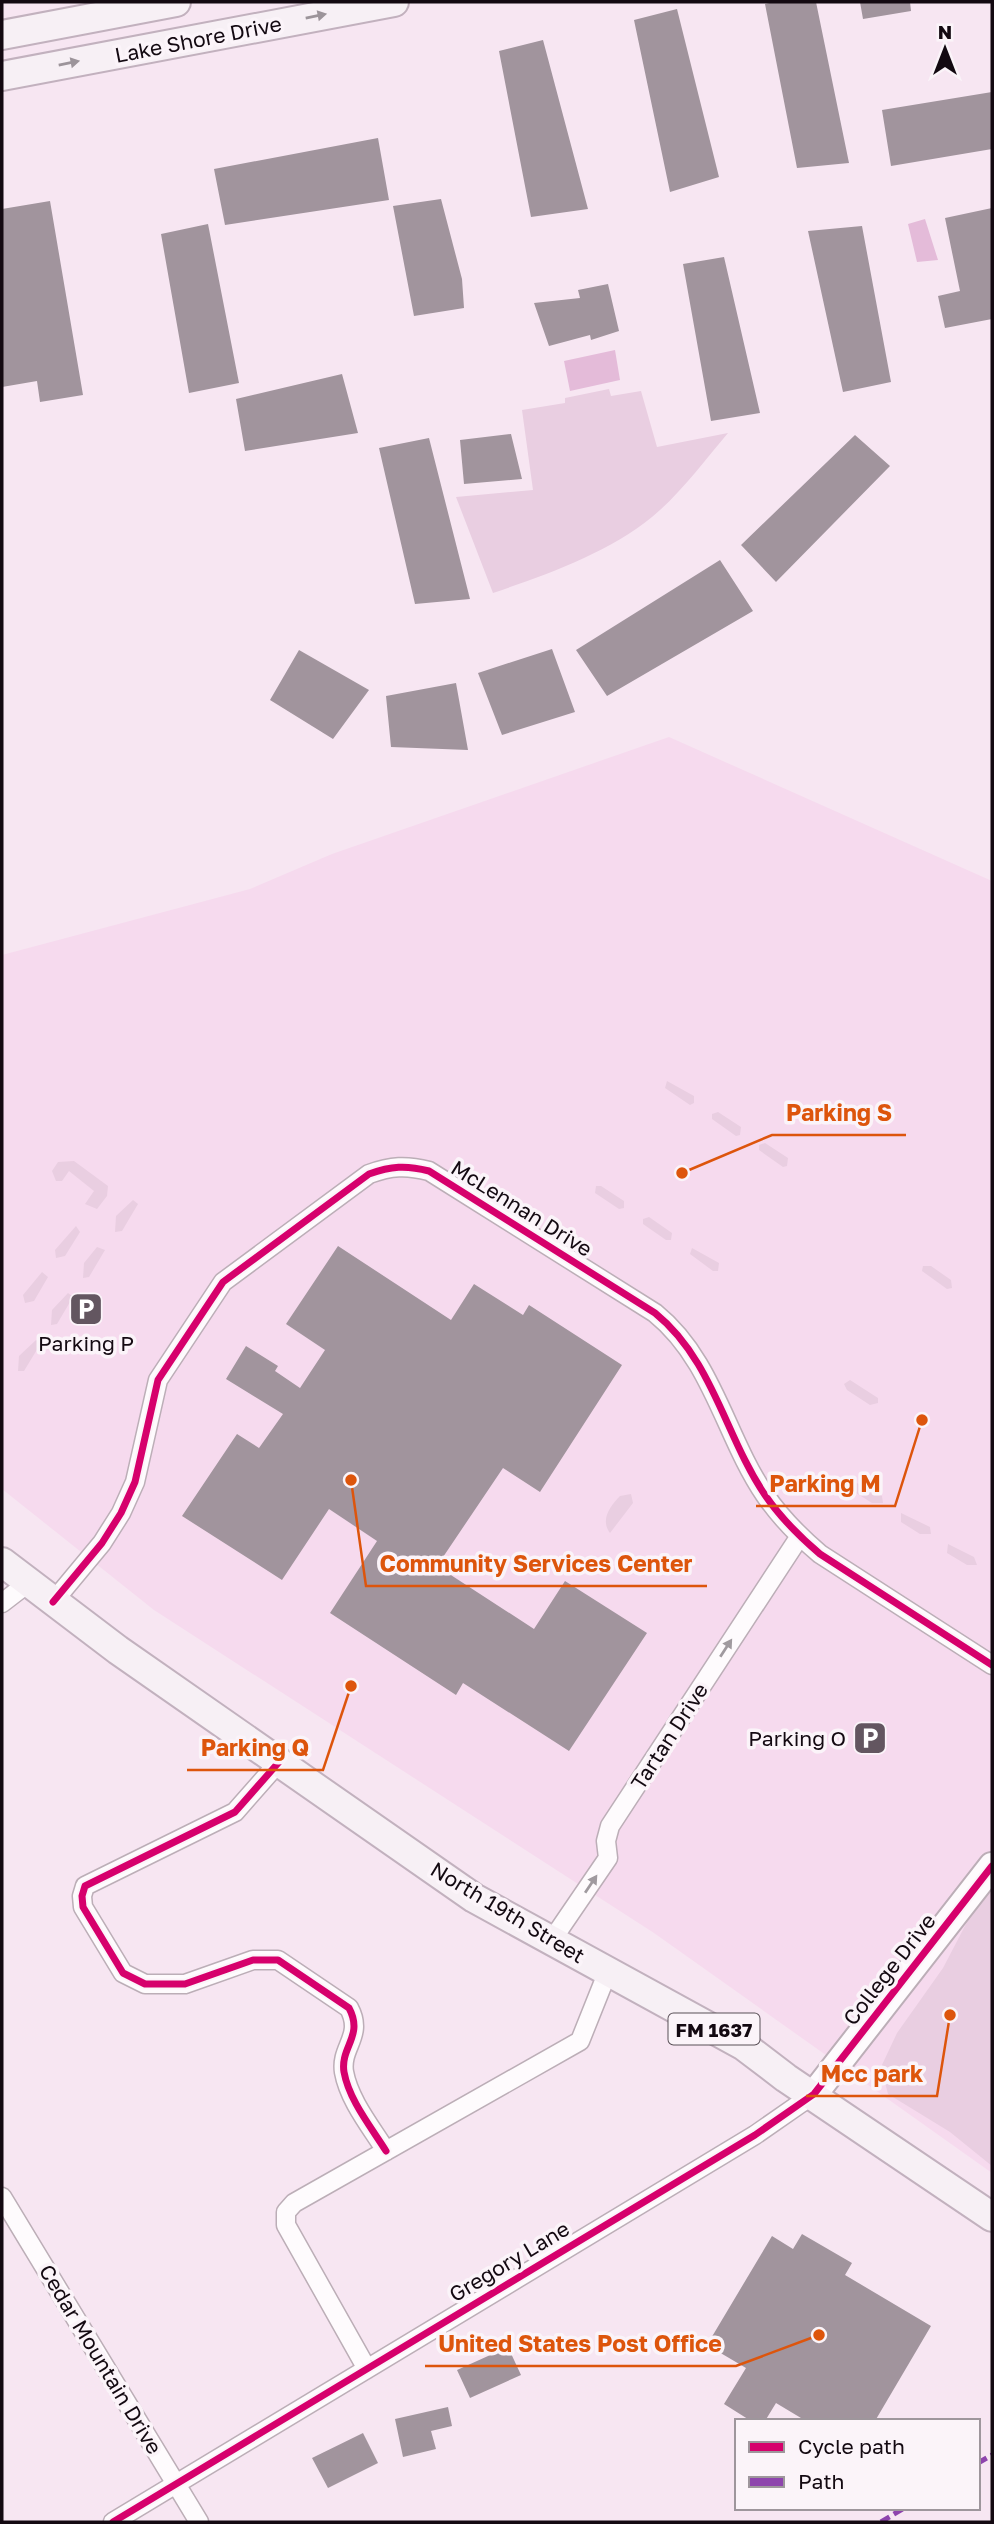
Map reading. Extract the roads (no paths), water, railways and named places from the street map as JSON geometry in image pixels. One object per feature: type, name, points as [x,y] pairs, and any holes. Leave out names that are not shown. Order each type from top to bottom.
[{"type":"main road","name":"Lake Shore Drive","points":[[2,35],[176,2]]},
{"type":"main road","name":"Lake Shore Drive","points":[[2,76],[394,2]]},
{"type":"main road","name":"North 19th Street","points":[[2,1562],[53,1602],[474,1898],[744,2046],[786,2078],[814,2094],[992,2217]]},
{"type":"street","name":"McLennan Drive","points":[[53,1602],[102,1543],[121,1513],[135,1482],[158,1380],[223,1282],[369,1174],[390,1166],[409,1166],[429,1171],[655,1313],[675,1329],[709,1383],[765,1495],[800,1536],[820,1555],[992,1664]]},
{"type":"street","name":"Tartan Drive","points":[[552,1940],[608,1858],[606,1841],[610,1826],[800,1536]]},
{"type":"street","points":[[2,1603],[28,1583]]},
{"type":"street","points":[[279,1762],[235,1812],[85,1886],[83,1907],[123,1973],[145,1984],[185,1984],[253,1959],[278,1960],[349,2008],[355,2019],[356,2030],[344,2070],[353,2097],[386,2151]]},
{"type":"street","name":"College Drive","points":[[814,2094],[992,1866]]},
{"type":"street","points":[[367,2369],[286,2225],[286,2212],[294,2203],[580,2041],[608,1971]]},
{"type":"street","name":"Gregory Lane","points":[[113,2522],[755,2135],[814,2094]]},
{"type":"street","name":"Cedar Mountain Drive","points":[[2,2197],[200,2522]]},
{"type":"place","name":"Parking S","points":[[682,1173]]},
{"type":"place","name":"Parking P","points":[[86,1309]]},
{"type":"place","name":"Parking M","points":[[922,1420]]},
{"type":"place","name":"Community Services Center","points":[[351,1480]]},
{"type":"place","name":"Parking Q","points":[[351,1686]]},
{"type":"place","name":"Parking O","points":[[870,1738]]},
{"type":"place","name":"Mcc park","points":[[950,2015]]},
{"type":"place","name":"United States Post Office","points":[[819,2335]]}]
